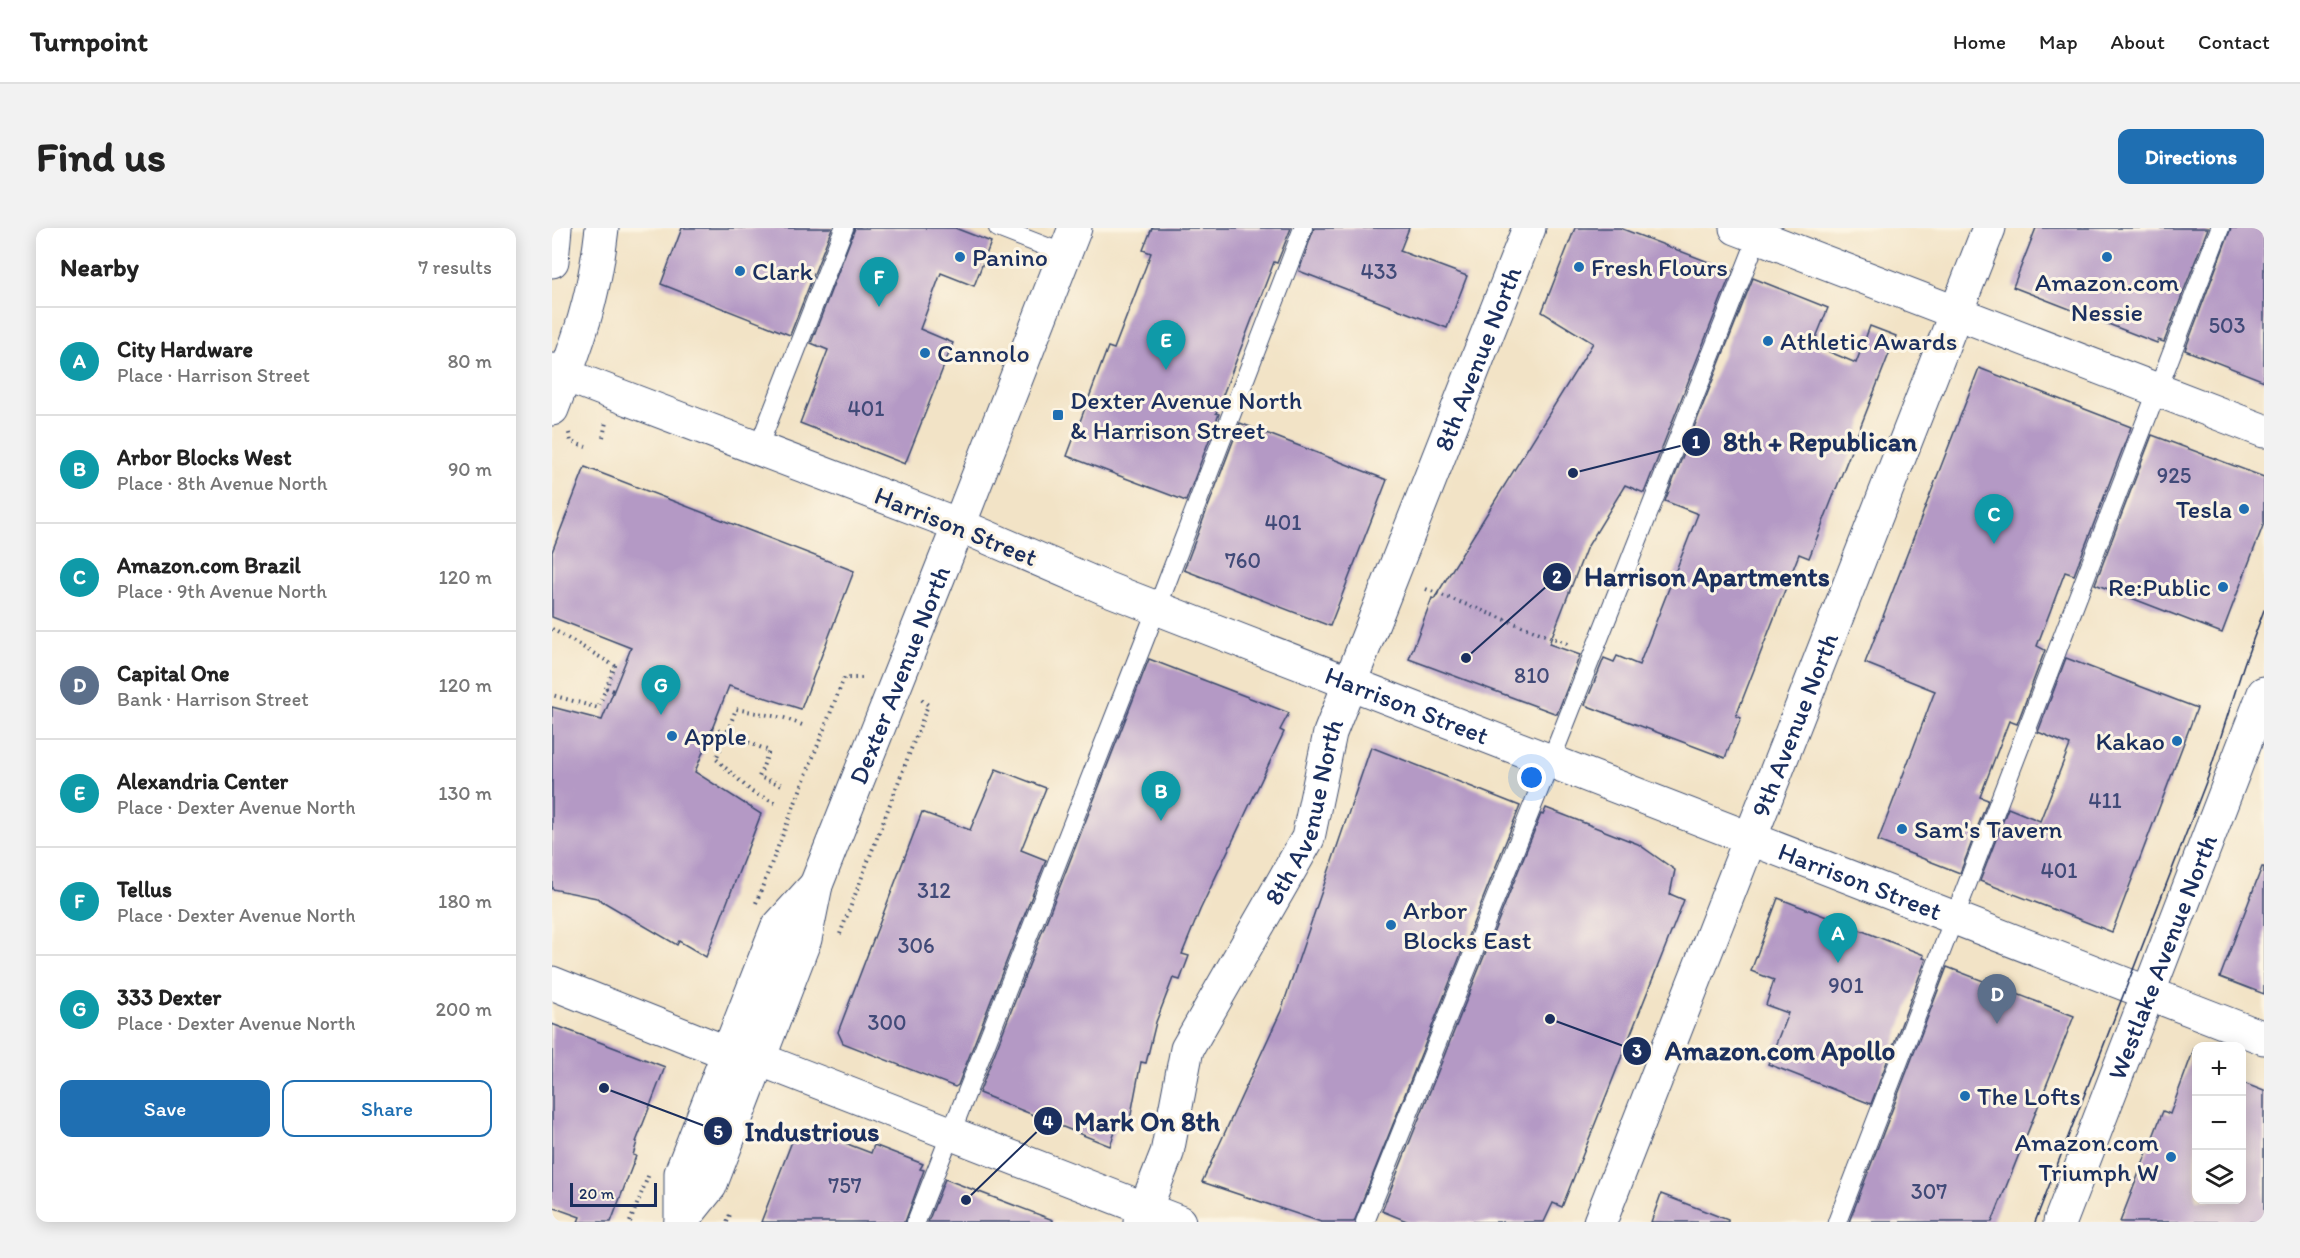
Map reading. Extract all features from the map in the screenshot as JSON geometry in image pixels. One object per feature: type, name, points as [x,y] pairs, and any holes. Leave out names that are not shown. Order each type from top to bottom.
[{"type":"main road","points":[[552,261],[555,228]]},
{"type":"main road","points":[[560,419],[559,373],[583,330],[602,228]]},
{"type":"main road","name":"8th Avenue North","points":[[1143,1215],[1167,1153],[1187,1049],[1308,838],[1330,733],[1529,228]]},
{"type":"main road","name":"9th Avenue North","points":[[1600,1222],[1989,228]]},
{"type":"main road","points":[[1748,232],[2264,431]]},
{"type":"main road","name":"Dexter Avenue North","points":[[681,1222],[681,1173],[743,1056],[777,928],[816,885],[1070,241]]},
{"type":"main road","name":"Harrison Street","points":[[559,373],[959,525],[1158,608],[2264,1038]]},
{"type":"main road","name":"Westlake Avenue North","points":[[2060,1222],[2264,693]]},
{"type":"main road","points":[[552,983],[951,1133],[1143,1215],[1179,1222]]},
{"type":"lane","points":[[758,448],[844,228]]},
{"type":"lane","points":[[998,228],[1070,241]]},
{"type":"lane","points":[[916,1222],[1158,608],[1304,228]]},
{"type":"lane","points":[[1837,1222],[2156,389],[2220,228]]},
{"type":"lane","points":[[1365,1222],[1551,760],[1748,232]]},
{"type":"path","points":[[560,419],[571,442],[586,447]]},
{"type":"path","points":[[1426,589],[1592,653]]},
{"type":"path","points":[[552,629],[615,666],[598,708],[552,695]]},
{"type":"path","points":[[756,904],[844,678],[898,678],[927,705],[836,944]]},
{"type":"path","points":[[606,688],[614,691]]},
{"type":"path","points":[[775,803],[752,792],[716,759],[736,709],[783,718],[805,726]]},
{"type":"path","points":[[712,729],[768,751],[759,777],[782,785]]},
{"type":"building","name":"Clark","points":[[682,228],[832,228],[790,335],[661,284]]},
{"type":"building","points":[[855,228],[955,228],[991,242],[974,286],[941,273],[920,329],[953,343],[905,464],[800,423],[828,350],[811,343]]},
{"type":"building","points":[[1152,228],[1291,228],[1277,263],[1274,262],[1216,413],[1219,414],[1186,501],[1067,456],[1108,347],[1114,349],[1151,253],[1143,250]]},
{"type":"building","points":[[1314,228],[1409,228],[1400,251],[1467,276],[1447,328],[1299,271]]},
{"type":"building","points":[[1575,228],[1620,228],[1732,271],[1644,493],[1625,485],[1586,549],[1549,644],[1580,655],[1557,714],[1409,659],[1432,598],[1434,599],[1593,343],[1542,312]]},
{"type":"building","name":"Amazon.com Nessie","points":[[2036,228],[2208,228],[2164,342],[2158,340],[2157,343],[2013,287]]},
{"type":"building","points":[[2231,228],[2264,228],[2264,381],[2185,350]]},
{"type":"building","points":[[1753,278],[1828,308],[1813,345],[1856,363],[1870,326],[1896,336],[1809,558],[1799,554],[1736,716],[1741,718],[1725,758],[1585,705],[1604,658],[1614,662],[1617,656],[1639,665],[1698,514],[1665,501]]},
{"type":"building","points":[[1979,368],[2131,427],[2074,575],[2065,572],[2037,646],[2045,650],[2017,724],[2009,721],[1980,797],[1988,800],[1960,873],[1878,841],[1935,691],[1865,663]]},
{"type":"building","points":[[1240,423],[1387,480],[1330,626],[1184,570]]},
{"type":"building","points":[[2152,435],[2264,477],[2264,523],[2222,633],[2095,584]]},
{"type":"building","name":"Apple","points":[[585,467],[854,571],[801,709],[729,686],[695,772],[761,814],[706,957],[679,941],[677,945],[597,898],[552,889],[552,707],[602,720],[631,648],[552,617],[552,552]]},
{"type":"building","points":[[2066,658],[2197,708],[2112,932],[1980,881],[2008,808],[2040,821],[2070,745],[2038,732]]},
{"type":"building","points":[[1149,659],[1289,713],[1280,730],[1284,732],[1200,910],[1182,954],[1189,956],[1180,980],[1173,978],[1156,1022],[1146,1063],[1141,1062],[1129,1125],[1119,1121],[1110,1146],[979,1093]]},
{"type":"building","name":"Arbor Blocks East","points":[[1371,747],[1520,806],[1354,1222],[1321,1222],[1202,1182],[1281,1011]]},
{"type":"building","points":[[996,769],[1046,788],[1021,850],[1046,860],[958,1085],[955,1087],[843,1043],[838,1032],[922,812],[970,830]]},
{"type":"building","points":[[1546,808],[1638,844],[1675,870],[1670,894],[1684,900],[1562,1207],[1553,1203],[1544,1222],[1409,1222],[1382,1211],[1541,814],[1543,815]]},
{"type":"building","points":[[2262,867],[2264,867],[2264,994],[2220,977]]},
{"type":"building","points":[[1778,898],[1924,955],[1923,958],[1926,959],[1871,1104],[1768,1064],[1788,1013],[1766,1005],[1774,980],[1751,971]]},
{"type":"building","points":[[1947,967],[2074,1016],[1992,1222],[1849,1222]]},
{"type":"building","points":[[552,1024],[665,1067],[636,1142],[633,1155],[636,1156],[611,1222],[578,1222],[580,1217],[552,1207]]},
{"type":"building","name":"Amazon.com Triumph W","points":[[2192,1054],[2192,1204],[2246,1204],[2246,1084],[2264,1091],[2264,1222],[2120,1222],[2163,1111],[2170,1114]]},
{"type":"building","points":[[808,1129],[871,1153],[874,1145],[923,1164],[920,1169],[924,1170],[905,1222],[761,1222],[796,1131],[806,1134]]},
{"type":"building","points":[[945,1179],[1053,1220],[1053,1222],[928,1222]]},
{"type":"building","points":[[1661,1194],[1728,1220],[1728,1222],[1651,1222]]},
{"type":"tram line","points":[[2035,1222],[2208,777],[2264,610]]},
{"type":"place","name":"Panino","points":[[960,257]]},
{"type":"place","name":"Amazon.com Nessie","points":[[2107,257]]},
{"type":"place","name":"Fresh Flours","points":[[1579,267]]},
{"type":"place","name":"Clark","points":[[740,271]]},
{"type":"place","name":"Tellus","points":[[879,307]]},
{"type":"place","name":"Athletic Awards","points":[[1768,341]]},
{"type":"place","name":"Cannolo","points":[[925,353]]},
{"type":"place","name":"Alexandria Center","points":[[1166,370]]},
{"type":"place","name":"Dexter Avenue North & Harrison Street","points":[[1058,415]]},
{"type":"place","name":"8th + Republican","points":[[1573,473]]},
{"type":"place","name":"Tesla","points":[[2244,509]]},
{"type":"place","name":"Amazon.com Brazil","points":[[1994,544]]},
{"type":"place","name":"Re:Public","points":[[2223,587]]},
{"type":"place","name":"Harrison Apartments","points":[[1466,658]]},
{"type":"place","name":"333 Dexter","points":[[661,715]]},
{"type":"place","name":"Apple","points":[[672,736]]},
{"type":"place","name":"Kakao","points":[[2177,741]]},
{"type":"place","name":"Arbor Blocks West","points":[[1161,821]]},
{"type":"place","name":"Sam's Tavern","points":[[1902,829]]},
{"type":"place","name":"Arbor Blocks East","points":[[1391,925]]},
{"type":"place","name":"City Hardware","points":[[1838,963]]},
{"type":"place","name":"Amazon.com Apollo","points":[[1550,1019]]},
{"type":"place","name":"Capital One","points":[[1997,1024]]},
{"type":"place","name":"Industrious","points":[[604,1088]]},
{"type":"place","name":"The Lofts","points":[[1965,1096]]},
{"type":"place","name":"Amazon.com Triumph W","points":[[2171,1157]]},
{"type":"place","name":"Mark On 8th","points":[[966,1200]]}]
